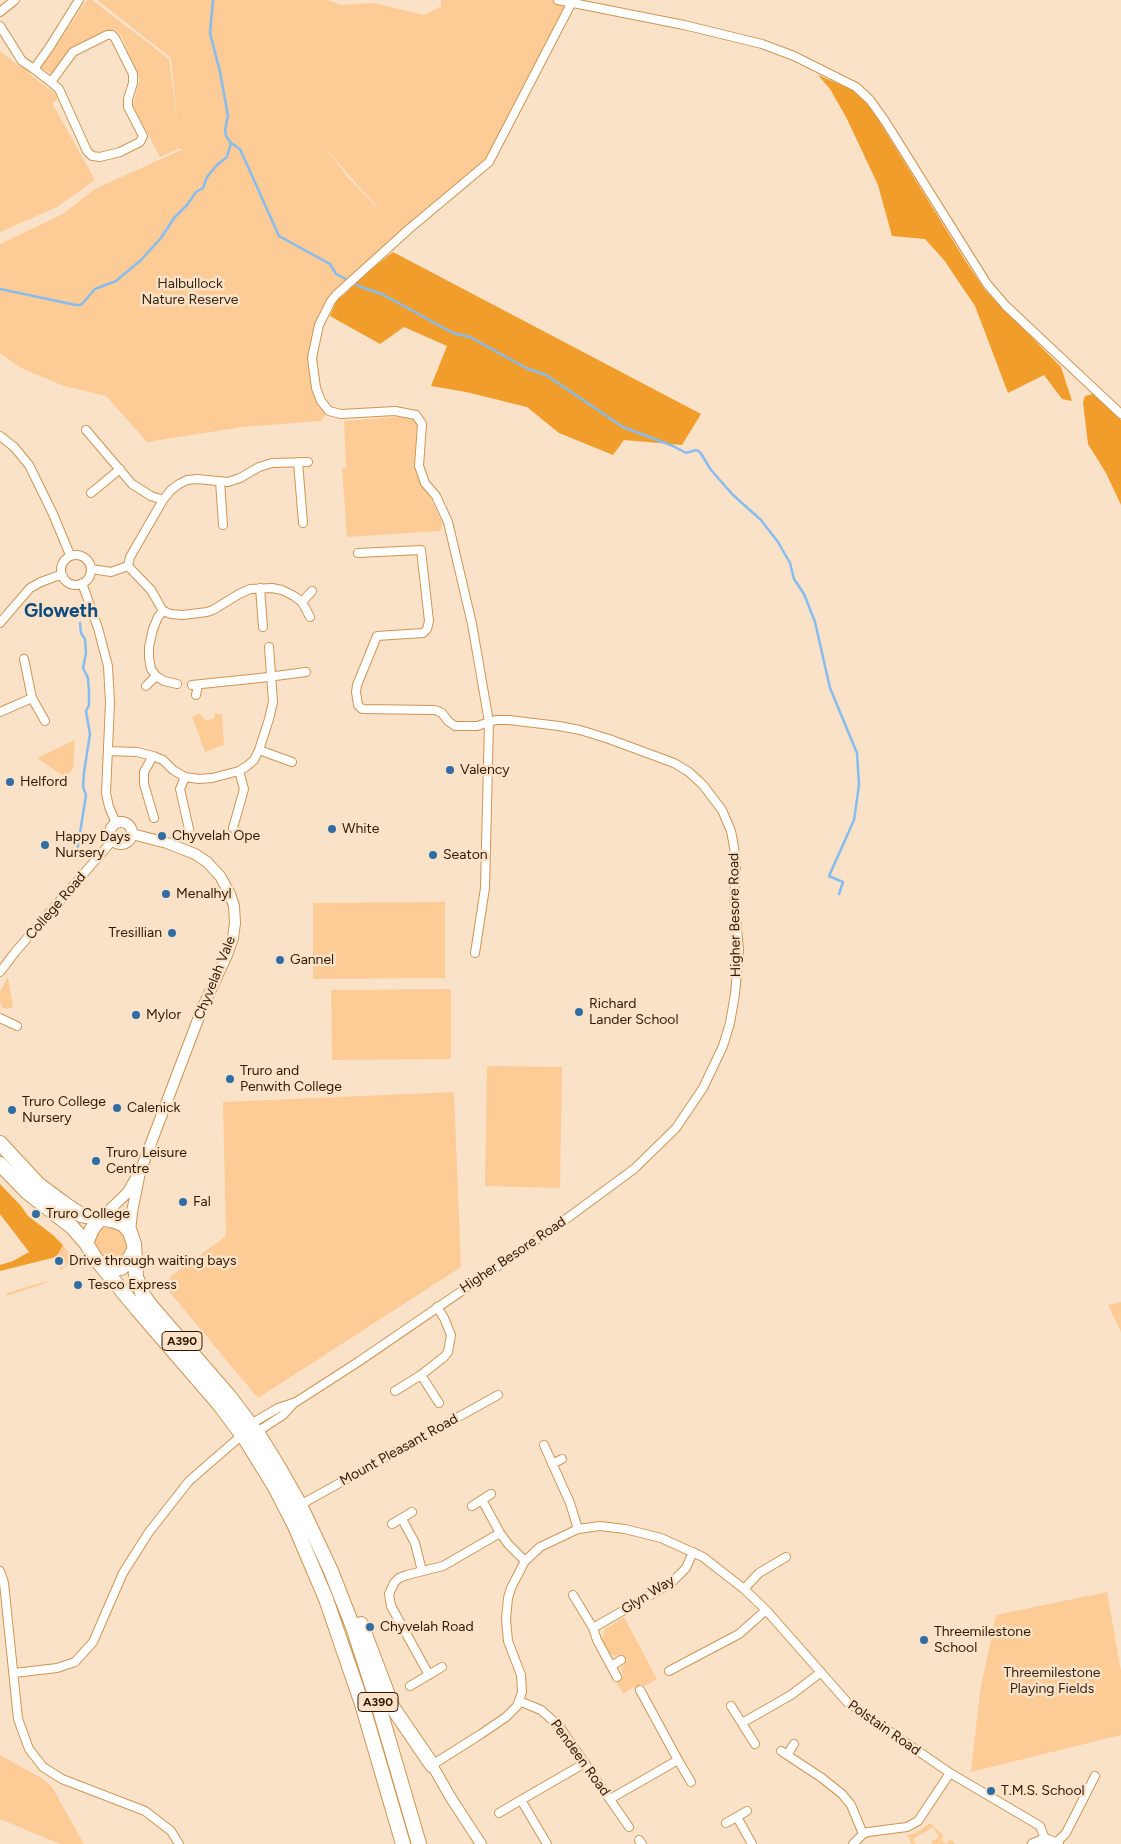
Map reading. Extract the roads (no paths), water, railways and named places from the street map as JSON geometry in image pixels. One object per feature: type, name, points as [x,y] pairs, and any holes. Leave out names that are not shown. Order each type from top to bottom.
[{"type":"highway","points":[[0,1143],[50,1193],[81,1215],[116,1221],[124,1225],[130,1232]]},
{"type":"highway","name":"A390","points":[[0,1164],[27,1192],[72,1228],[86,1243],[95,1258],[137,1309],[247,1433],[300,1505],[351,1621],[419,1844]]},
{"type":"highway","points":[[86,1243],[92,1229],[101,1219]]},
{"type":"highway","name":"A390","points":[[130,1232],[133,1239],[136,1277],[143,1295],[229,1396],[295,1526],[321,1585],[362,1704],[403,1844]]},
{"type":"highway","points":[[106,1269],[114,1270],[125,1266],[134,1249]]},
{"type":"highway","points":[[331,1572],[360,1622],[393,1708],[430,1769]]},
{"type":"street","points":[[0,12],[15,0]]},
{"type":"street","points":[[34,69],[79,0]]},
{"type":"street","points":[[558,0],[684,25],[762,44],[794,56],[856,87],[870,100],[885,121],[987,284],[1006,306],[1121,414]]},
{"type":"street","points":[[475,954],[485,888],[489,722],[472,624],[448,522],[436,496],[426,483],[419,466],[422,424],[416,415],[395,411],[340,414],[329,411],[321,401],[316,388],[312,358],[319,325],[331,301],[352,279],[411,227],[489,162],[571,4]]},
{"type":"street","points":[[0,26],[4,39],[22,61],[59,89],[87,151],[92,156],[100,157],[120,152],[140,142],[142,136],[128,107],[128,99],[134,82],[133,74],[112,35],[107,35],[73,52],[51,82]]},
{"type":"street","points":[[86,430],[132,484],[150,496],[163,500]]},
{"type":"street","points":[[0,436],[14,447],[30,465],[54,514],[70,556]]},
{"type":"street","points":[[298,462],[303,523]]},
{"type":"street","points":[[128,566],[130,557],[163,500],[171,490],[186,480],[197,479],[228,482],[272,463],[308,462]]},
{"type":"street","points":[[91,493],[120,469]]},
{"type":"street","points":[[220,481],[223,525]]},
{"type":"street","name":"Higher Besore Road","points":[[14,1672],[57,1668],[75,1662],[93,1642],[123,1573],[149,1532],[189,1481],[247,1433],[278,1408],[296,1402],[358,1362],[616,1183],[648,1156],[669,1136],[698,1097],[716,1061],[726,1035],[733,1008],[738,966],[738,940],[734,898],[736,867],[731,831],[722,810],[704,785],[689,772],[674,763],[609,738],[580,730],[525,721],[496,720],[477,726],[456,726],[448,721],[442,713],[435,710],[362,710],[358,706],[357,685],[377,636],[423,633],[427,629],[428,621],[421,550],[358,553]]},
{"type":"street","points":[[77,555],[88,561],[91,570],[89,578],[82,583],[74,584],[63,576],[63,564],[70,556],[77,555]]},
{"type":"street","points":[[91,570],[111,572],[128,566]]},
{"type":"street","points":[[128,566],[151,590],[163,611],[184,615],[207,612],[250,589],[272,588],[282,590],[302,602],[310,617]]},
{"type":"street","points":[[0,623],[30,588],[57,576],[63,576]]},
{"type":"street","points":[[82,583],[98,628],[108,666],[110,704],[106,793],[109,807],[116,823],[110,832],[113,840],[123,843],[129,840],[132,834]]},
{"type":"street","points":[[260,588],[263,627]]},
{"type":"street","points":[[302,602],[312,591]]},
{"type":"street","points":[[163,611],[153,629],[148,658],[151,669],[156,676],[164,681],[177,684]]},
{"type":"street","points":[[108,751],[137,752],[153,756],[163,760],[173,770],[185,777],[212,778],[239,771],[254,760],[269,719],[273,702],[269,647]]},
{"type":"street","points":[[24,659],[32,698],[45,722]]},
{"type":"street","points":[[196,695],[195,685],[306,672]]},
{"type":"street","points":[[146,686],[156,676]]},
{"type":"street","points":[[0,712],[32,698]]},
{"type":"street","points":[[259,750],[292,762]]},
{"type":"street","points":[[153,756],[144,772],[144,784],[154,818]]},
{"type":"street","points":[[233,828],[244,789],[239,771]]},
{"type":"street","points":[[185,777],[180,789],[189,829]]},
{"type":"street","name":"Chyvelah Vale","points":[[116,823],[127,824],[132,834],[167,843],[201,857],[207,862],[220,876],[230,894],[234,906],[235,923],[227,955],[202,1009],[140,1172],[130,1232]]},
{"type":"street","name":"College Road","points":[[0,972],[16,951],[113,840]]},
{"type":"street","points":[[0,1018],[17,1026]]},
{"type":"street","name":"Chyvelah Vale","points":[[101,1219],[128,1192],[140,1172]]},
{"type":"street","points":[[395,1391],[421,1375],[444,1357],[450,1347],[450,1329],[437,1307]]},
{"type":"street","points":[[421,1375],[439,1403]]},
{"type":"street","name":"Mount Pleasant Road","points":[[300,1505],[498,1395]]},
{"type":"street","points":[[544,1445],[570,1503],[578,1529]]},
{"type":"street","points":[[552,1464],[562,1459]]},
{"type":"street","points":[[472,1506],[491,1494]]},
{"type":"street","points":[[482,1500],[500,1534],[525,1561]]},
{"type":"street","points":[[392,1524],[412,1512]]},
{"type":"street","points":[[402,1519],[415,1543],[422,1571]]},
{"type":"street","name":"Polstain Road","points":[[520,1701],[522,1692],[521,1675],[508,1641],[506,1619],[511,1588],[525,1561],[540,1547],[578,1529],[600,1526],[637,1531],[661,1538],[703,1557],[744,1589],[785,1629],[820,1673],[847,1702],[950,1773],[1040,1826],[1045,1839]]},
{"type":"street","points":[[429,1675],[390,1606],[390,1588],[399,1578],[443,1566],[500,1534]]},
{"type":"street","name":"Glyn Way","points":[[594,1628],[671,1583],[686,1568],[694,1552]]},
{"type":"street","points":[[744,1589],[759,1573],[786,1557]]},
{"type":"street","points":[[0,1571],[4,1582],[18,1719],[29,1749],[43,1767],[62,1778],[145,1811],[170,1831],[179,1844]]},
{"type":"street","points":[[573,1595],[594,1628],[597,1640],[617,1677]]},
{"type":"street","points":[[669,1671],[739,1634],[766,1610]]},
{"type":"street","points":[[611,1666],[621,1660]]},
{"type":"street","points":[[410,1686],[442,1667]]},
{"type":"street","points":[[742,1723],[791,1695],[820,1673]]},
{"type":"street","points":[[640,1690],[691,1782]]},
{"type":"street","points":[[482,1844],[430,1769],[506,1717],[520,1701]]},
{"type":"street","name":"Pendeen Road","points":[[520,1701],[535,1707],[554,1720],[629,1828]]},
{"type":"street","points":[[731,1706],[755,1744]]},
{"type":"street","points":[[794,1744],[784,1753],[842,1794],[851,1805],[863,1834]]},
{"type":"street","points":[[610,1799],[678,1760]]},
{"type":"street","points":[[499,1813],[585,1763]]},
{"type":"street","points":[[853,1844],[863,1834],[907,1827],[918,1821],[950,1773]]},
{"type":"street","points":[[1033,1844],[1045,1839],[1057,1843],[1066,1833],[1095,1776]]},
{"type":"street","points":[[521,1800],[546,1844]]},
{"type":"street","points":[[726,1824],[747,1811]]},
{"type":"street","points":[[737,1817],[752,1844]]},
{"type":"waterway","points":[[213,0],[210,33],[220,72],[228,116],[225,130],[226,136],[231,143],[240,149],[279,236],[330,264],[336,274],[361,287],[382,294],[453,333],[470,337],[526,368],[546,375],[623,427],[673,446],[686,453],[696,450],[700,452],[711,470],[733,495],[761,520],[778,542],[790,563],[794,579],[804,594],[815,622],[830,688],[857,753],[859,785],[854,820],[829,876],[843,882],[839,894]]},
{"type":"waterway","points":[[0,289],[81,305],[95,289],[116,281],[141,260],[161,238],[174,218],[187,205],[196,192],[203,188],[207,177],[217,165],[227,157],[231,143]]},
{"type":"waterway","points":[[74,857],[77,852],[86,795],[83,787],[90,734],[86,711],[89,705],[88,678],[83,668],[86,653],[85,639],[81,633],[80,623]]},
{"type":"place","name":"Valency","points":[[450,770]]},
{"type":"place","name":"Helford","points":[[10,782]]},
{"type":"place","name":"White","points":[[332,829]]},
{"type":"place","name":"Chyvelah Ope","points":[[162,836]]},
{"type":"place","name":"Happy Days Nursery","points":[[45,845]]},
{"type":"place","name":"Seaton","points":[[433,855]]},
{"type":"place","name":"Menalhyl","points":[[166,894]]},
{"type":"place","name":"Tresillian","points":[[172,933]]},
{"type":"place","name":"Gannel","points":[[280,960]]},
{"type":"place","name":"Richard Lander School","points":[[579,1012]]},
{"type":"place","name":"Mylor","points":[[136,1015]]},
{"type":"place","name":"Truro and Penwith College","points":[[230,1079]]},
{"type":"place","name":"Calenick","points":[[117,1108]]},
{"type":"place","name":"Truro College Nursery","points":[[12,1110]]},
{"type":"place","name":"Truro Leisure Centre","points":[[96,1161]]},
{"type":"place","name":"Fal","points":[[183,1202]]},
{"type":"place","name":"Truro College","points":[[36,1214]]},
{"type":"place","name":"Drive through waiting bays","points":[[59,1261]]},
{"type":"place","name":"Tesco Express","points":[[78,1285]]},
{"type":"place","name":"Chyvelah Road","points":[[370,1627]]},
{"type":"place","name":"Threemilestone School","points":[[924,1640]]},
{"type":"place","name":"T.M.S. School","points":[[991,1791]]},
{"type":"district","name":"Gloweth","points":[[61,611]]},
{"type":"park label","name":"Halbullock Nature Reserve","points":[[190,292]]},
{"type":"park label","name":"Threemilestone Playing Fields","points":[[1052,1682]]}]
